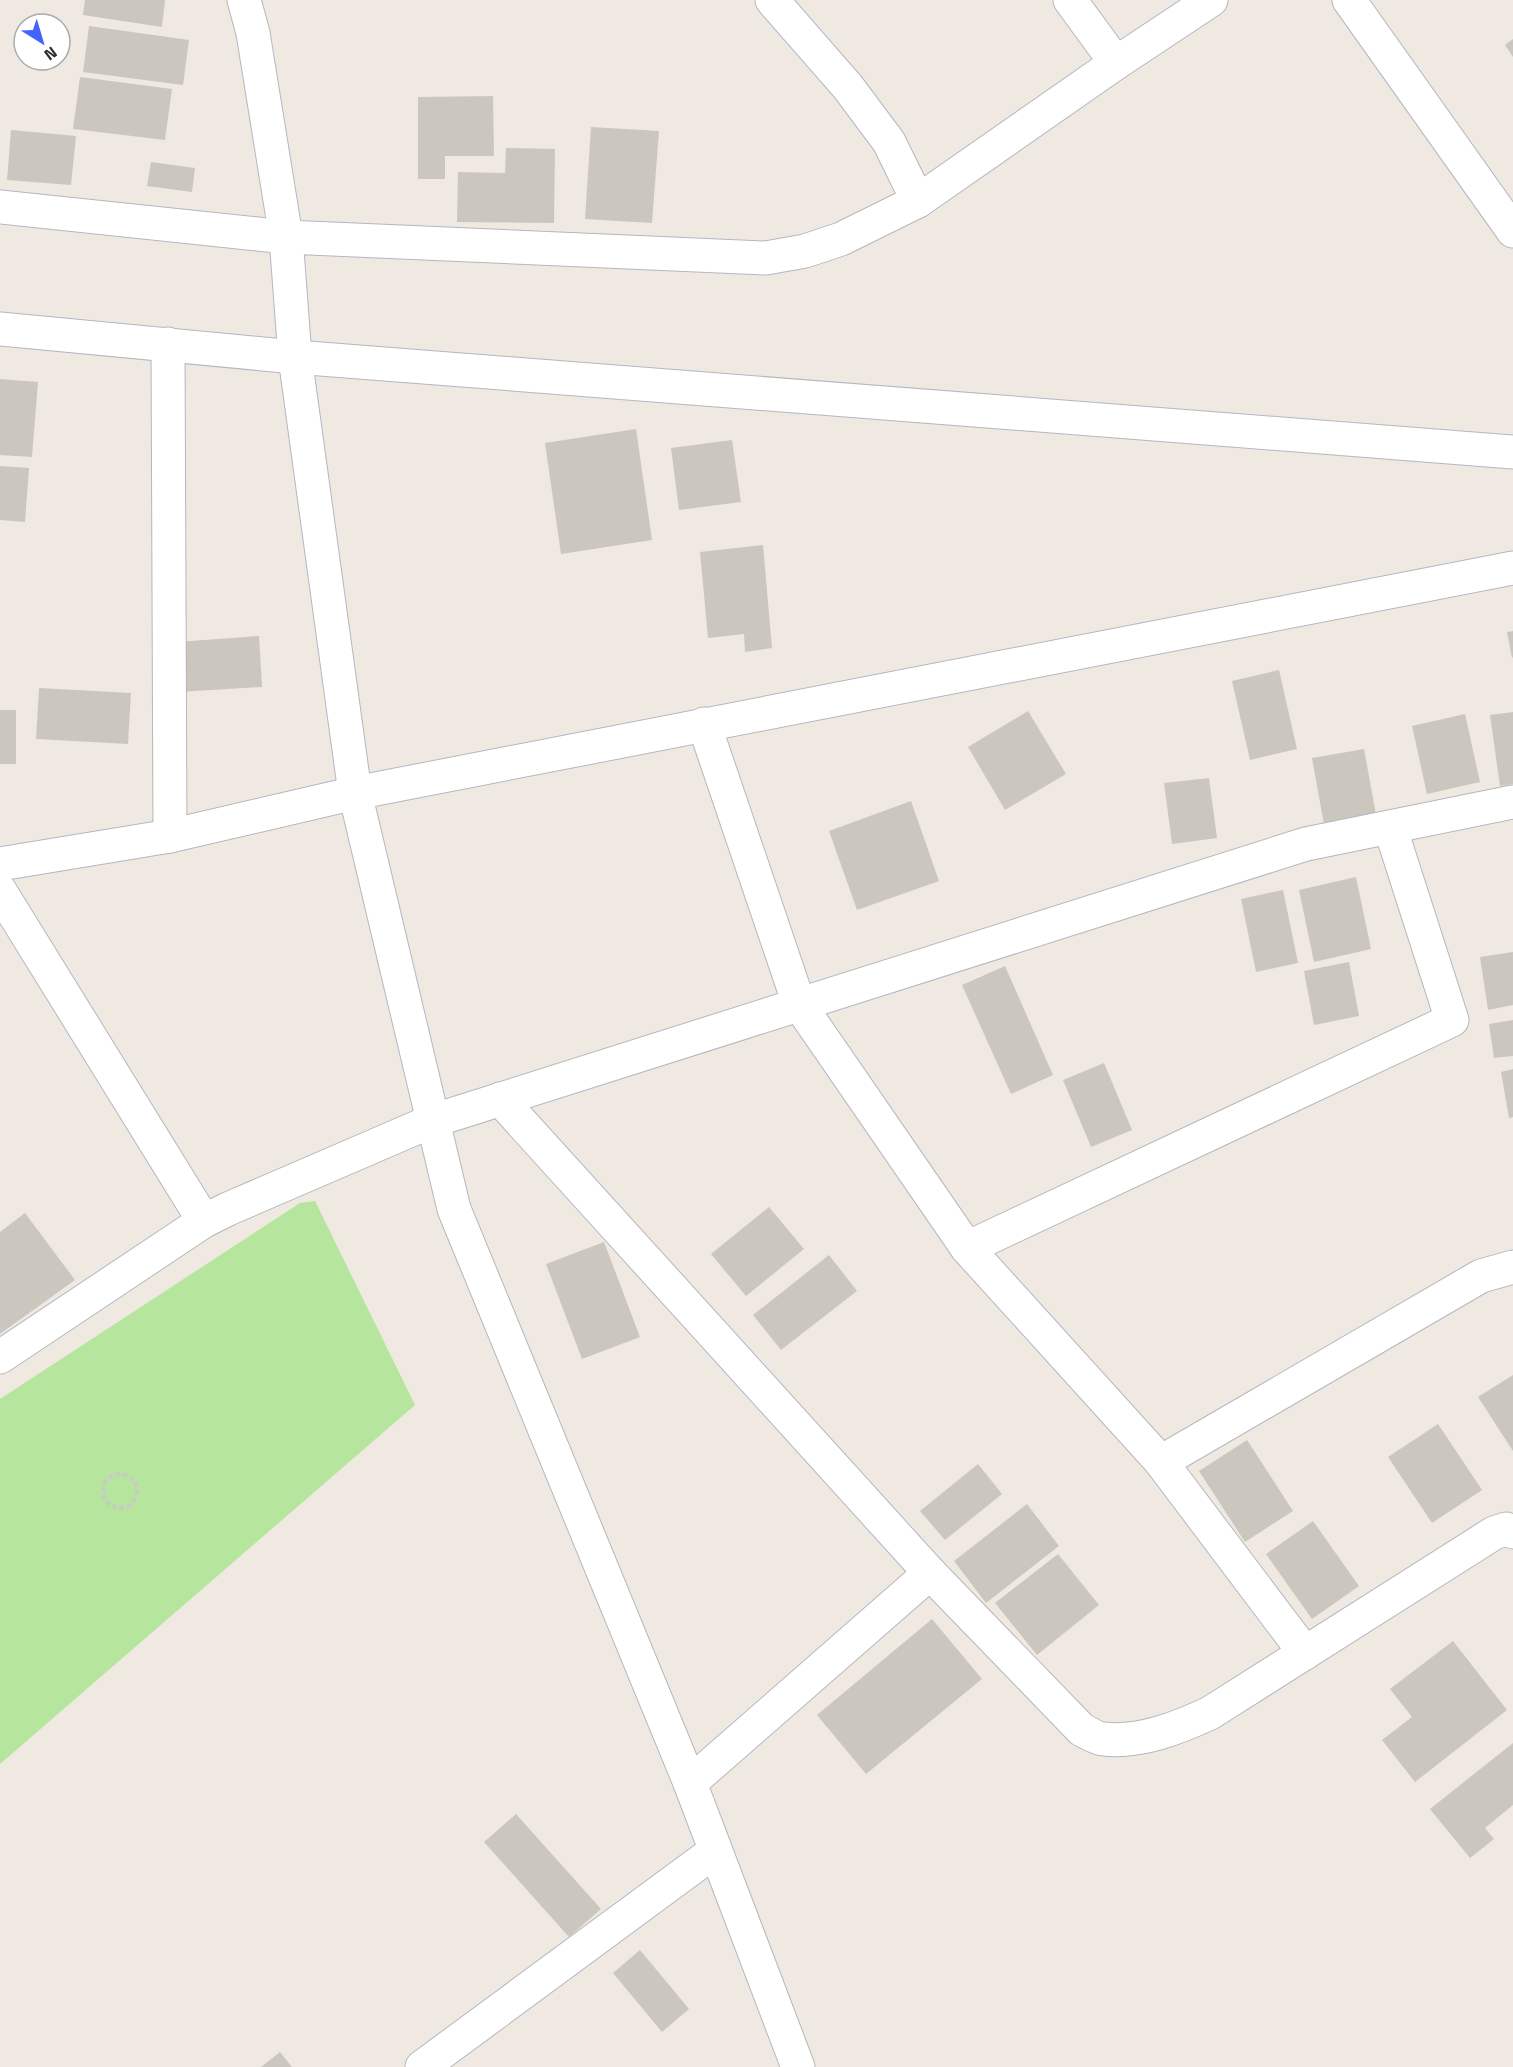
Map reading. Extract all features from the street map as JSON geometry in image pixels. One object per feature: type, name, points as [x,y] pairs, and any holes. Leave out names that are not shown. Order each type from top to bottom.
[{"type":"street","points":[[244,0],[253,33],[286,237],[295,357],[355,793],[454,1209],[690,1783],[798,2067]]},
{"type":"street","points":[[772,0],[848,87],[882,133],[900,163],[918,201]]},
{"type":"street","points":[[1070,0],[1116,63]]},
{"type":"street","points":[[0,207],[286,237],[766,258],[841,239],[918,201],[1211,0]]},
{"type":"street","points":[[1349,0],[1513,231]]},
{"type":"street","points":[[0,329],[295,357],[1513,452]]},
{"type":"street","points":[[168,344],[170,836]]},
{"type":"street","points":[[0,864],[170,836],[355,793],[1513,568]]},
{"type":"street","points":[[704,724],[799,1004],[967,1248],[1161,1462],[1305,1653]]},
{"type":"street","points":[[0,1357],[204,1221],[432,1121],[1306,843],[1513,802]]},
{"type":"street","points":[[967,1248],[1452,1020],[1390,827]]},
{"type":"street","points":[[0,891],[204,1221]]},
{"type":"street","points":[[500,1099],[930,1573],[1082,1730],[1102,1739],[1129,1739],[1158,1733],[1185,1725],[1210,1713],[1494,1533],[1506,1529],[1513,1532]]},
{"type":"street","points":[[1161,1462],[1481,1276],[1513,1268]]},
{"type":"street","points":[[690,1783],[930,1573]]},
{"type":"street","points":[[422,2067],[715,1851]]},
{"type":"path","points":[[119,1472],[129,1475],[136,1482],[138,1495],[130,1505],[119,1509],[108,1504],[102,1490],[110,1476],[119,1472]]},
{"type":"green space","points":[[315,1201],[415,1405],[0,1764],[0,1399],[300,1203]]},
{"type":"building","points":[[85,0],[165,0],[162,27],[83,15]]},
{"type":"building","points":[[89,26],[189,40],[183,85],[83,72]]},
{"type":"building","points":[[1513,39],[1513,57],[1505,45]]},
{"type":"building","points":[[80,77],[172,89],[165,140],[73,129]]},
{"type":"building","points":[[493,96],[494,156],[445,156],[445,179],[418,179],[418,97]]},
{"type":"building","points":[[591,127],[659,131],[652,223],[585,219]]},
{"type":"building","points":[[11,130],[76,136],[71,185],[7,180]]},
{"type":"building","points":[[506,148],[555,149],[554,223],[457,222],[458,172],[505,173]]},
{"type":"building","points":[[151,162],[195,168],[192,192],[147,186]]},
{"type":"building","points":[[0,379],[38,382],[32,457],[0,455]]},
{"type":"building","points":[[636,429],[652,540],[561,554],[545,443]]},
{"type":"building","points":[[732,440],[741,502],[679,510],[671,448]]},
{"type":"building","points":[[0,466],[29,468],[25,522],[0,520]]},
{"type":"building","points":[[763,545],[772,648],[745,652],[744,634],[708,638],[700,552]]},
{"type":"building","points":[[1513,631],[1513,657],[1512,658],[1507,632]]},
{"type":"building","points":[[259,636],[262,687],[179,692],[176,642]]},
{"type":"building","points":[[1279,670],[1297,749],[1250,760],[1232,681]]},
{"type":"building","points":[[39,688],[131,693],[128,744],[36,739]]},
{"type":"building","points":[[0,710],[16,710],[16,764],[0,764]]},
{"type":"building","points":[[1028,711],[1066,774],[1005,810],[968,747]]},
{"type":"building","points":[[1513,712],[1513,784],[1500,786],[1490,715]]},
{"type":"building","points":[[1465,714],[1480,782],[1427,794],[1412,726]]},
{"type":"building","points":[[1364,749],[1377,820],[1325,830],[1312,758]]},
{"type":"building","points":[[1209,778],[1217,838],[1172,844],[1164,783]]},
{"type":"building","points":[[911,801],[939,881],[857,910],[829,831]]},
{"type":"building","points":[[1356,877],[1371,949],[1314,962],[1299,890]]},
{"type":"building","points":[[1283,890],[1298,963],[1256,972],[1241,899]]},
{"type":"building","points":[[1513,952],[1513,1005],[1488,1010],[1480,957]]},
{"type":"building","points":[[1349,962],[1359,1016],[1314,1025],[1304,971]]},
{"type":"building","points":[[1005,966],[1053,1075],[1011,1094],[962,985]]},
{"type":"building","points":[[1513,1020],[1513,1056],[1494,1058],[1489,1024]]},
{"type":"building","points":[[1104,1063],[1132,1130],[1091,1147],[1063,1080]]},
{"type":"building","points":[[1513,1069],[1513,1117],[1509,1118],[1501,1072]]},
{"type":"building","points":[[769,1207],[804,1249],[746,1296],[711,1254]]},
{"type":"building","points":[[25,1213],[75,1280],[0,1334],[0,1232]]},
{"type":"building","points":[[604,1242],[640,1337],[582,1359],[546,1264]]},
{"type":"building","points":[[829,1255],[857,1291],[781,1350],[753,1315]]},
{"type":"building","points":[[1513,1375],[1513,1451],[1478,1397]]},
{"type":"building","points":[[1438,1424],[1482,1490],[1432,1523],[1388,1457]]},
{"type":"building","points":[[1247,1440],[1293,1511],[1245,1542],[1199,1471]]},
{"type":"building","points":[[978,1464],[1002,1494],[945,1540],[920,1511]]},
{"type":"building","points":[[1027,1504],[1059,1546],[986,1603],[954,1561]]},
{"type":"building","points":[[1313,1521],[1359,1586],[1312,1619],[1266,1554]]},
{"type":"building","points":[[1058,1554],[1099,1605],[1037,1655],[995,1603]]},
{"type":"building","points":[[932,1619],[982,1679],[866,1774],[817,1715]]},
{"type":"building","points":[[1453,1641],[1507,1710],[1415,1782],[1382,1740],[1412,1717],[1390,1689]]},
{"type":"building","points":[[1513,1743],[1513,1805],[1485,1828],[1494,1839],[1470,1858],[1430,1809]]},
{"type":"building","points":[[516,1814],[601,1909],[569,1937],[484,1842]]},
{"type":"building","points":[[640,1950],[689,2009],[662,2032],[613,1973]]},
{"type":"building","points":[[280,2052],[292,2067],[261,2067]]}]
